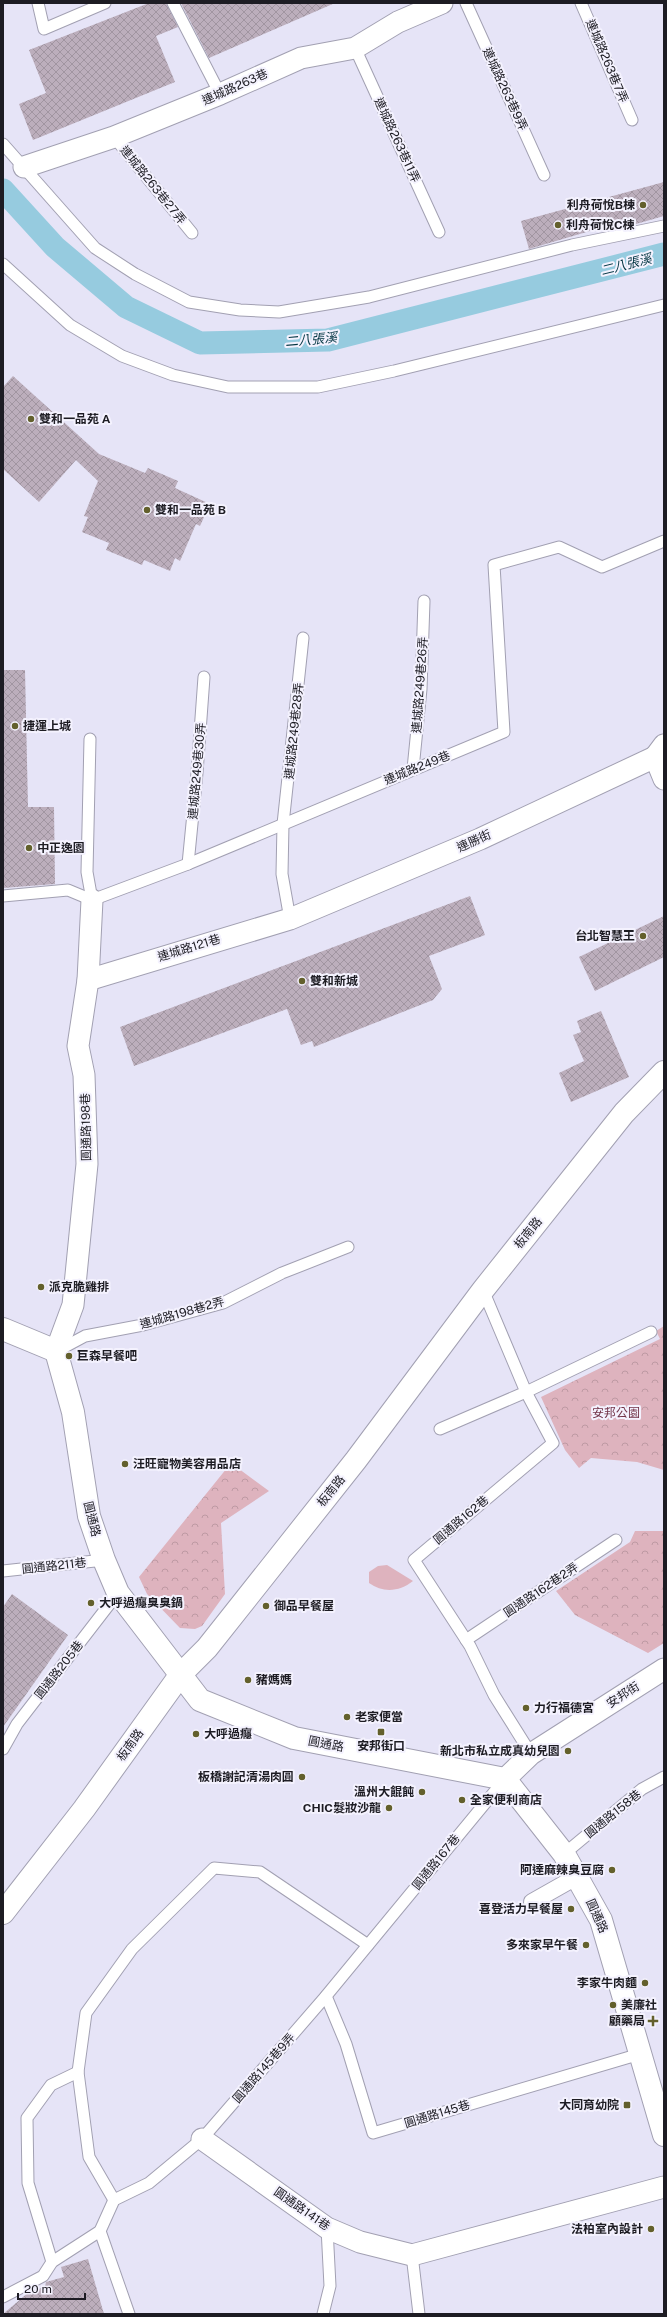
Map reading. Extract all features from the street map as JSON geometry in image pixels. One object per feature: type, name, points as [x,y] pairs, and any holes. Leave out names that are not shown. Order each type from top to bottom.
[{"type":"street","name":"連城路263巷","points":[[24,167],[114,137],[220,94],[301,58],[355,48],[398,22],[442,3]]},
{"type":"street","name":"連勝街","points":[[290,919],[480,839],[659,751],[664,779]]},
{"type":"street","name":"圓通路198巷","points":[[56,1351],[73,1305],[87,1164],[84,1075],[78,1046],[88,980],[92,900]]},
{"type":"street","name":"連城路121巷","points":[[88,980],[290,919]]},
{"type":"street","name":"板南路","points":[[3,1913],[84,1809],[182,1674],[207,1648],[356,1460],[483,1290],[624,1113],[664,1072]]},
{"type":"street","points":[[3,1329],[56,1351]]},
{"type":"street","name":"圓通路","points":[[56,1351],[73,1412],[89,1516],[104,1560],[118,1593],[182,1674],[200,1700],[294,1738],[505,1779],[564,1854],[578,1876],[601,1920],[640,2054],[659,2103],[664,2135]]},
{"type":"street","name":"安邦街","points":[[505,1779],[531,1754],[664,1669]]},
{"type":"street","points":[[532,1902],[578,1876]]},
{"type":"street","name":"圓通路141巷","points":[[202,2139],[327,2228],[360,2242],[412,2255],[664,2187]]},
{"type":"lane","points":[[38,3],[44,29],[105,3]]},
{"type":"lane","points":[[173,3],[220,94]]},
{"type":"lane","name":"連城路263巷9弄","points":[[466,3],[544,176]]},
{"type":"lane","name":"連城路263巷7弄","points":[[580,3],[591,22],[632,120]]},
{"type":"lane","name":"連城路263巷11弄","points":[[355,48],[439,232]]},
{"type":"lane","name":"連城路263巷27弄","points":[[114,137],[192,233]]},
{"type":"lane","points":[[3,144],[74,225],[102,253],[135,274],[189,302],[240,310],[279,312],[368,297],[572,246],[664,226]]},
{"type":"lane","points":[[3,264],[70,325],[122,356],[172,375],[228,387],[318,386],[394,371],[664,305]]},
{"type":"lane","name":"連城路249巷","points":[[92,900],[188,864],[504,732],[494,565],[560,547],[602,567],[664,541]]},
{"type":"lane","name":"連城路249巷26弄","points":[[413,769],[421,689],[424,601]]},
{"type":"lane","name":"連城路249巷28弄","points":[[290,919],[282,874],[283,824],[303,638]]},
{"type":"lane","name":"連城路249巷30弄","points":[[188,864],[198,773],[204,677]]},
{"type":"lane","points":[[90,739],[87,872],[92,900]]},
{"type":"lane","points":[[3,896],[68,890],[92,900]]},
{"type":"lane","name":"連城路198巷2弄","points":[[56,1351],[85,1336],[143,1325],[223,1303],[282,1273],[348,1247]]},
{"type":"lane","name":"圓通路162巷","points":[[483,1290],[526,1392],[553,1444],[414,1560],[466,1640],[494,1695],[531,1754]]},
{"type":"lane","points":[[440,1429],[526,1392],[650,1332]]},
{"type":"lane","name":"圓通路162巷2弄","points":[[466,1640],[616,1540]]},
{"type":"lane","name":"圓通路211巷","points":[[3,1570],[104,1560]]},
{"type":"lane","name":"圓通路205巷","points":[[3,1749],[17,1724],[118,1593]]},
{"type":"lane","name":"圓通路158巷","points":[[564,1854],[642,1789],[664,1777]]},
{"type":"lane","name":"圓通路167巷","points":[[326,1996],[505,1779]]},
{"type":"lane","points":[[114,2200],[89,2157],[78,2072],[86,2013],[132,1949],[214,1868],[260,1872],[368,1946]]},
{"type":"lane","name":"圓通路145巷","points":[[326,1996],[346,2044],[373,2133],[640,2054]]},
{"type":"lane","name":"圓通路145巷9弄","points":[[202,2139],[326,1996]]},
{"type":"lane","points":[[52,2262],[28,2183],[27,2118],[51,2085],[78,2072]]},
{"type":"lane","points":[[3,2297],[43,2276],[52,2262],[100,2231],[114,2200],[149,2183],[202,2139]]},
{"type":"lane","points":[[323,2314],[330,2286],[327,2228]]},
{"type":"lane","points":[[100,2231],[129,2314]]},
{"type":"lane","points":[[412,2255],[419,2314]]},
{"type":"green space","name":"安邦公園","points":[[664,1326],[664,1470],[637,1462],[591,1458],[579,1468],[565,1450],[541,1397],[660,1339],[656,1331]]},
{"type":"green space","points":[[231,1463],[269,1491],[221,1523],[225,1594],[202,1626],[195,1629],[180,1628],[147,1594],[139,1577]]},
{"type":"green space","points":[[635,1531],[664,1531],[664,1643],[648,1653],[575,1615],[556,1591],[630,1542]]},
{"type":"green space","points":[[387,1565],[413,1581],[408,1585],[391,1590],[385,1590],[369,1583],[369,1572],[378,1566]]},
{"type":"building","points":[[149,3],[166,3],[178,27],[156,36],[175,82],[33,140],[19,104],[46,93],[29,50]]},
{"type":"building","points":[[181,3],[335,3],[209,58]]},
{"type":"building","points":[[664,182],[664,216],[629,226],[627,220],[529,249],[521,221]]},
{"type":"building","points":[[13,376],[99,454],[145,473],[148,468],[178,481],[175,488],[210,504],[200,526],[196,524],[180,561],[175,558],[170,571],[144,560],[142,565],[106,550],[109,543],[82,532],[88,517],[84,516],[98,481],[76,460],[39,502],[3,469],[3,387]]},
{"type":"building","points":[[3,670],[25,670],[28,807],[54,807],[55,884],[3,888]]},
{"type":"building","name":"雙和新城","points":[[470,896],[485,935],[429,956],[442,989],[433,1000],[314,1047],[312,1041],[301,1045],[287,1009],[134,1066],[120,1027]]},
{"type":"building","name":"台北智慧王","points":[[664,916],[664,957],[595,991],[579,957]]},
{"type":"building","points":[[601,1011],[629,1077],[571,1102],[559,1073],[584,1061],[573,1035],[581,1032],[577,1021]]},
{"type":"building","points":[[12,1594],[68,1635],[3,1727],[3,1607]]},
{"type":"building","points":[[88,2259],[104,2314],[3,2314],[29,2292],[45,2287],[46,2282],[64,2277],[61,2267]]},
{"type":"waterway","name":"二八張溪","points":[[3,190],[55,247],[126,307],[200,343],[328,340],[664,254]]},
{"type":"place","name":"利舟荷悅B棟","points":[[643,205]]},
{"type":"place","name":"利舟荷悅C棟","points":[[558,225]]},
{"type":"place","name":"雙和一品苑 A","points":[[31,419]]},
{"type":"place","name":"雙和一品苑 B","points":[[147,510]]},
{"type":"place","name":"捷運上城","points":[[15,726]]},
{"type":"place","name":"中正逸園","points":[[29,848]]},
{"type":"place","name":"台北智慧王","points":[[643,936]]},
{"type":"place","name":"雙和新城","points":[[302,981]]},
{"type":"place","name":"派克脆雞排","points":[[41,1287]]},
{"type":"place","name":"巨森早餐吧","points":[[69,1356]]},
{"type":"place","name":"汪旺寵物美容用品店","points":[[125,1464]]},
{"type":"place","name":"大呼過癮臭臭鍋","points":[[91,1603]]},
{"type":"place","name":"御品早餐屋","points":[[266,1606]]},
{"type":"place","name":"豬媽媽","points":[[248,1680]]},
{"type":"place","name":"力行福德宮","points":[[526,1708]]},
{"type":"place","name":"老家便當","points":[[347,1717]]},
{"type":"place","name":"安邦街口","points":[[381,1732]]},
{"type":"place","name":"大呼過癮","points":[[196,1734]]},
{"type":"place","name":"新北市私立成真幼兒園","points":[[568,1751]]},
{"type":"place","name":"板橋謝記清湯肉圓","points":[[302,1777]]},
{"type":"place","name":"溫州大餛飩","points":[[422,1792]]},
{"type":"place","name":"全家便利商店","points":[[462,1800]]},
{"type":"place","name":"CHIC髮妝沙龍","points":[[389,1808]]},
{"type":"place","name":"阿達麻辣臭豆腐","points":[[612,1870]]},
{"type":"place","name":"喜登活力早餐屋","points":[[571,1909]]},
{"type":"place","name":"多來家早午餐","points":[[586,1945]]},
{"type":"place","name":"李家牛肉麵","points":[[645,1983]]},
{"type":"place","name":"美廉社","points":[[613,2005]]},
{"type":"place","name":"顧藥局","points":[[653,2021]]},
{"type":"place","name":"大同育幼院","points":[[627,2105]]},
{"type":"place","name":"法柏室內設計","points":[[651,2229]]}]
